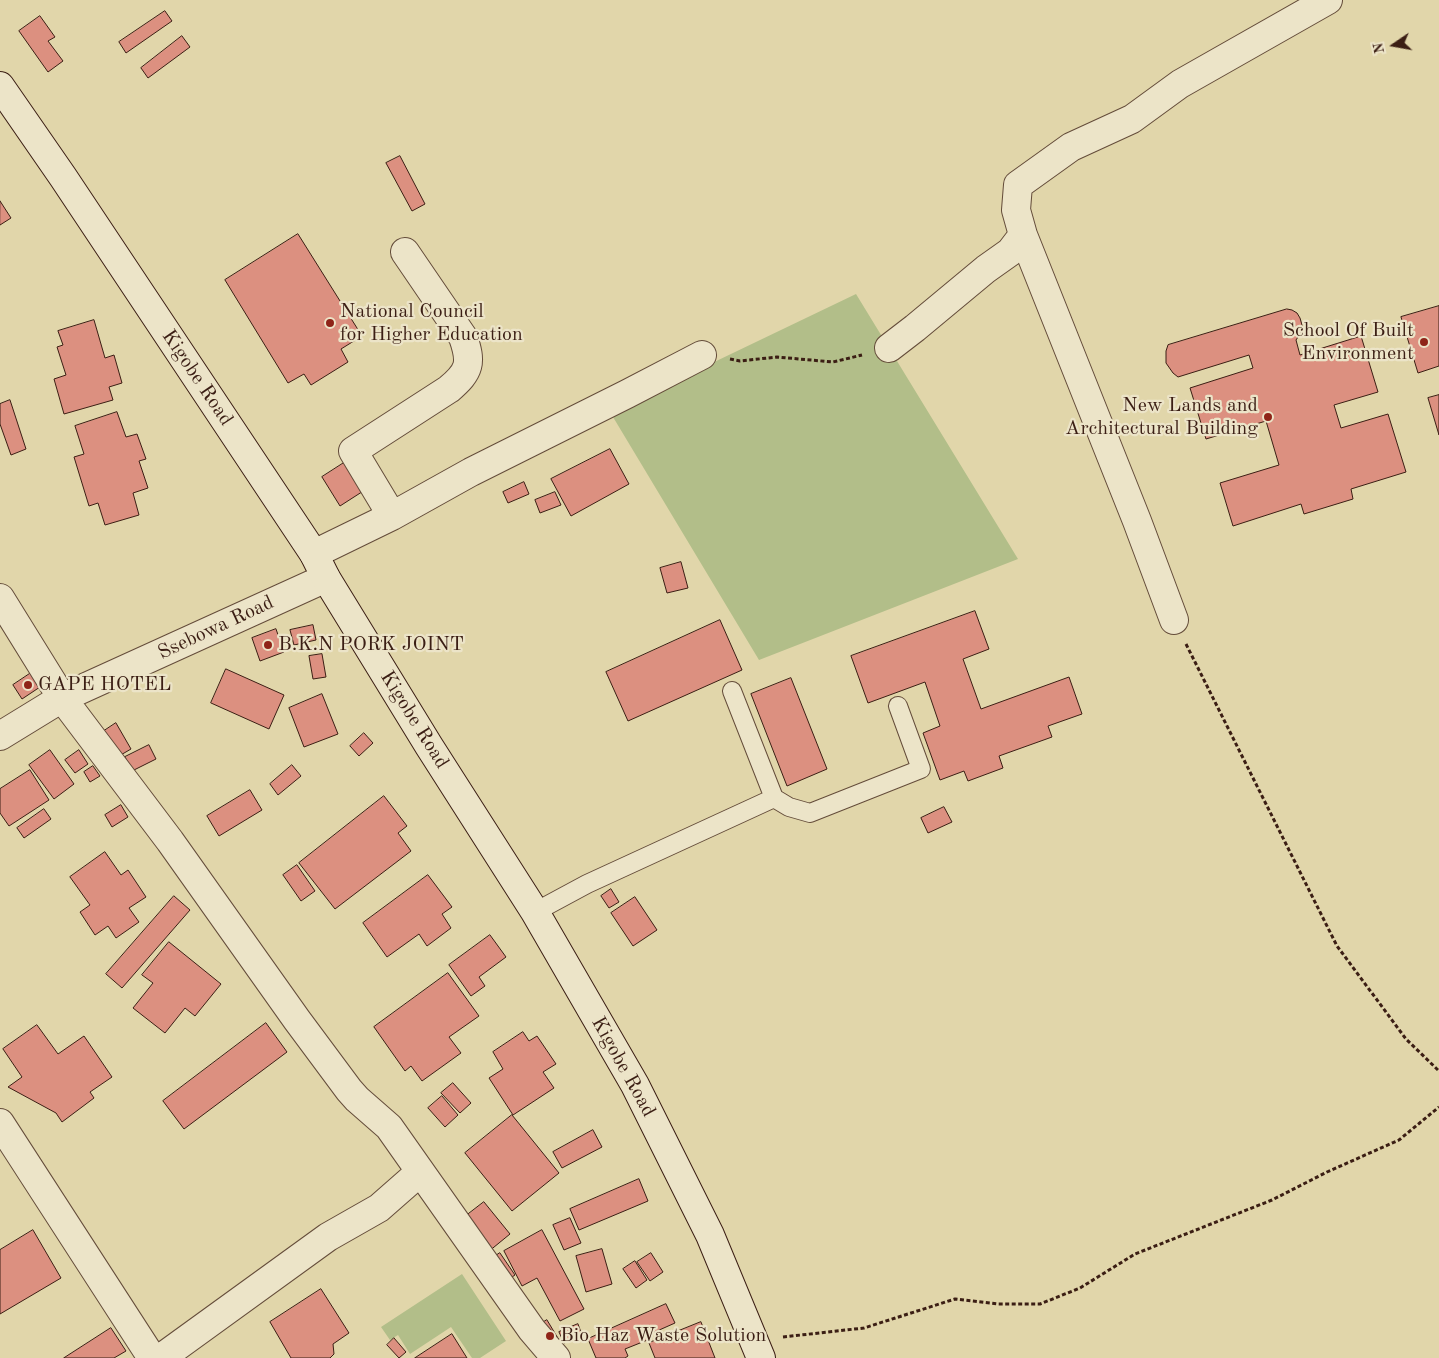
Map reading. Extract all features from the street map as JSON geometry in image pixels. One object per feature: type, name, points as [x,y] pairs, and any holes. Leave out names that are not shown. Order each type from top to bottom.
[{"type":"street","points":[[1174,620],[1134,512],[1024,235],[1016,210],[1018,185],[1071,147],[1132,119],[1180,84],[1328,0]]},
{"type":"street","name":"Kigobe Road","points":[[0,86],[63,177],[314,554],[326,578],[429,746],[535,912],[639,1093],[710,1235],[758,1349]]},
{"type":"street","points":[[890,348],[986,269],[1010,252],[1024,235]]},
{"type":"street","points":[[392,516],[353,451],[449,390],[461,379],[468,368],[469,353],[463,336],[405,252]]},
{"type":"street","points":[[314,554],[392,516],[471,472],[702,355]]},
{"type":"street","name":"Ssebowa Road","points":[[0,736],[62,698],[326,578]]},
{"type":"street","points":[[0,598],[62,698],[170,841],[349,1090],[389,1128],[532,1330],[556,1358]]},
{"type":"street","points":[[0,1123],[152,1358]]},
{"type":"street","points":[[161,1358],[328,1237],[379,1208],[420,1172]]},
{"type":"lane","points":[[732,691],[774,798],[789,808],[810,813],[921,769],[898,706]]},
{"type":"lane","points":[[535,912],[587,884],[774,798]]},
{"type":"path","points":[[702,355],[740,361],[776,357],[833,362],[890,348]]},
{"type":"path","points":[[1174,620],[1337,946],[1406,1039],[1439,1071]]},
{"type":"path","points":[[758,1349],[864,1328],[954,1299],[998,1304],[1040,1304],[1080,1288],[1135,1254],[1272,1200],[1327,1172],[1399,1140],[1439,1107]]},
{"type":"green space","points":[[856,294],[1018,559],[759,660],[610,412]]},
{"type":"green space","points":[[462,1274],[506,1341],[480,1358],[472,1358],[451,1327],[410,1354],[398,1335],[390,1340],[381,1327]]},
{"type":"building","points":[[165,11],[172,21],[126,53],[119,42]]},
{"type":"building","points":[[40,16],[55,37],[48,41],[63,61],[48,72],[19,31]]},
{"type":"building","points":[[182,36],[190,47],[148,78],[141,68]]},
{"type":"building","points":[[400,156],[425,204],[412,211],[386,163]]},
{"type":"building","points":[[0,201],[11,218],[0,225]]},
{"type":"building","points":[[298,234],[362,336],[341,349],[348,362],[311,385],[304,374],[288,383],[225,280]]},
{"type":"building","name":"School Of Built Environment","points":[[1439,306],[1439,366],[1418,373],[1401,317]]},
{"type":"building","name":"New Lands and Architectural Building","points":[[1287,309],[1297,313],[1302,325],[1302,331],[1296,340],[1300,355],[1361,336],[1378,392],[1334,405],[1341,428],[1388,414],[1406,472],[1351,489],[1353,499],[1304,514],[1301,504],[1233,526],[1220,483],[1279,465],[1266,421],[1206,439],[1190,388],[1253,368],[1249,355],[1178,377],[1166,363],[1166,351],[1168,345]]},
{"type":"building","points":[[94,320],[105,358],[114,355],[122,383],[109,387],[113,400],[64,414],[54,379],[66,375],[57,347],[63,345],[58,331]]},
{"type":"building","name":"School Of Built Environment","points":[[1439,395],[1439,435],[1428,398]]},
{"type":"building","points":[[10,400],[26,449],[11,455],[0,424],[0,404]]},
{"type":"building","points":[[117,412],[126,437],[137,434],[146,459],[139,461],[148,488],[133,493],[139,515],[105,525],[98,503],[89,506],[74,457],[84,454],[75,426]]},
{"type":"building","points":[[610,449],[629,484],[571,516],[551,479]]},
{"type":"building","points":[[350,459],[368,488],[340,506],[322,477]]},
{"type":"building","points":[[524,482],[529,494],[508,503],[503,492]]},
{"type":"building","points":[[555,492],[561,505],[540,513],[535,500]]},
{"type":"building","points":[[681,562],[688,588],[667,593],[660,568]]},
{"type":"building","points":[[975,611],[989,649],[963,659],[981,709],[1069,677],[1082,714],[1048,726],[1052,737],[999,756],[1003,768],[968,781],[964,771],[940,780],[923,733],[940,726],[925,682],[868,703],[851,656]]},
{"type":"building","points":[[720,620],[742,670],[628,721],[606,672]]},
{"type":"building","points":[[313,625],[316,640],[294,645],[290,630]]},
{"type":"building","name":"B.K.N PORK JOINT","points":[[276,629],[284,652],[260,661],[252,638]]},
{"type":"building","points":[[322,654],[326,677],[313,679],[309,656]]},
{"type":"building","points":[[226,669],[284,695],[269,729],[211,703]]},
{"type":"building","name":"GAPE HOTEL","points":[[34,671],[43,685],[22,699],[13,685]]},
{"type":"building","points":[[791,678],[827,769],[787,786],[751,694]]},
{"type":"building","points":[[322,694],[338,734],[304,747],[289,708]]},
{"type":"building","points":[[116,723],[131,749],[119,756],[104,731]]},
{"type":"building","points":[[364,733],[373,743],[359,756],[350,746]]},
{"type":"building","points":[[149,745],[156,759],[132,771],[125,757]]},
{"type":"building","points":[[50,750],[74,784],[54,799],[29,765]]},
{"type":"building","points":[[79,750],[88,764],[75,773],[65,760]]},
{"type":"building","points":[[292,765],[301,776],[278,795],[270,784]]},
{"type":"building","points":[[93,766],[100,776],[90,782],[84,772]]},
{"type":"building","points":[[30,770],[49,800],[9,826],[0,813],[0,789]]},
{"type":"building","points":[[250,790],[262,810],[219,836],[207,816]]},
{"type":"building","points":[[384,796],[407,826],[398,833],[411,851],[335,909],[299,863]]},
{"type":"building","points":[[121,805],[128,817],[112,827],[105,815]]},
{"type":"building","points":[[944,807],[952,822],[928,833],[921,818]]},
{"type":"building","points":[[44,809],[51,819],[24,838],[17,828]]},
{"type":"building","points":[[105,852],[121,875],[128,870],[146,897],[129,908],[139,922],[116,938],[108,926],[95,935],[80,912],[90,905],[70,877]]},
{"type":"building","points":[[297,865],[315,891],[301,901],[283,875]]},
{"type":"building","points":[[428,875],[452,907],[442,914],[451,928],[427,946],[419,934],[387,957],[363,923]]},
{"type":"building","points":[[611,889],[619,902],[609,908],[601,896]]},
{"type":"building","points":[[174,896],[190,910],[122,988],[106,974]]},
{"type":"building","points":[[635,897],[657,930],[633,946],[611,913]]},
{"type":"building","points":[[490,935],[506,957],[479,977],[485,986],[471,996],[449,965]]},
{"type":"building","points":[[169,942],[221,984],[195,1016],[185,1008],[165,1033],[133,1008],[153,983],[142,975]]},
{"type":"building","points":[[448,973],[479,1016],[449,1037],[461,1053],[422,1081],[411,1066],[405,1071],[374,1027]]},
{"type":"building","points":[[266,1023],[287,1052],[184,1129],[163,1101]]},
{"type":"building","points":[[37,1025],[58,1054],[84,1036],[112,1077],[90,1092],[94,1098],[62,1122],[56,1113],[8,1087],[22,1077],[3,1049]]},
{"type":"building","points":[[523,1032],[529,1041],[537,1036],[556,1064],[543,1072],[554,1088],[513,1115],[489,1078],[503,1069],[493,1052]]},
{"type":"building","points":[[453,1083],[471,1103],[460,1113],[441,1093]]},
{"type":"building","points":[[442,1096],[458,1115],[445,1127],[428,1108]]},
{"type":"building","points":[[512,1115],[559,1173],[512,1211],[465,1153]]},
{"type":"building","points":[[593,1130],[602,1147],[562,1168],[553,1152]]},
{"type":"building","points":[[639,1179],[648,1201],[579,1230],[570,1209]]},
{"type":"building","points":[[484,1202],[510,1234],[488,1252],[462,1219]]},
{"type":"building","points":[[570,1218],[581,1243],[564,1250],[553,1225]]},
{"type":"building","points":[[33,1230],[61,1278],[0,1314],[0,1250]]},
{"type":"building","points":[[542,1230],[584,1309],[560,1321],[537,1278],[522,1286],[504,1251]]},
{"type":"building","points":[[602,1249],[612,1284],[586,1292],[576,1256]]},
{"type":"building","points":[[500,1253],[515,1275],[506,1281],[491,1259]]},
{"type":"building","points":[[651,1253],[663,1272],[650,1281],[637,1262]]},
{"type":"building","points":[[635,1261],[647,1280],[636,1288],[623,1269]]},
{"type":"building","points":[[321,1289],[349,1333],[333,1344],[334,1354],[330,1358],[291,1358],[270,1322]]},
{"type":"building","points":[[666,1304],[675,1323],[648,1335],[650,1339],[625,1349],[628,1356],[625,1358],[596,1358],[588,1339]]},
{"type":"building","points":[[547,1320],[562,1345],[537,1326]]},
{"type":"building","points":[[701,1322],[715,1358],[655,1358],[649,1343]]},
{"type":"building","points":[[578,1324],[582,1335],[564,1343],[559,1332]]},
{"type":"building","points":[[111,1328],[126,1351],[114,1358],[64,1358]]},
{"type":"building","points":[[452,1334],[467,1358],[415,1358]]},
{"type":"building","points":[[394,1338],[406,1352],[399,1358],[387,1345]]},
{"type":"place","name":"National Council for Higher Education","points":[[330,323]]},
{"type":"place","name":"School Of Built Environment","points":[[1424,342]]},
{"type":"place","name":"New Lands and Architectural Building","points":[[1268,417]]},
{"type":"place","name":"B.K.N PORK JOINT","points":[[268,645]]},
{"type":"place","name":"GAPE HOTEL","points":[[28,685]]},
{"type":"place","name":"Bio Haz Waste Solution","points":[[550,1336]]}]
